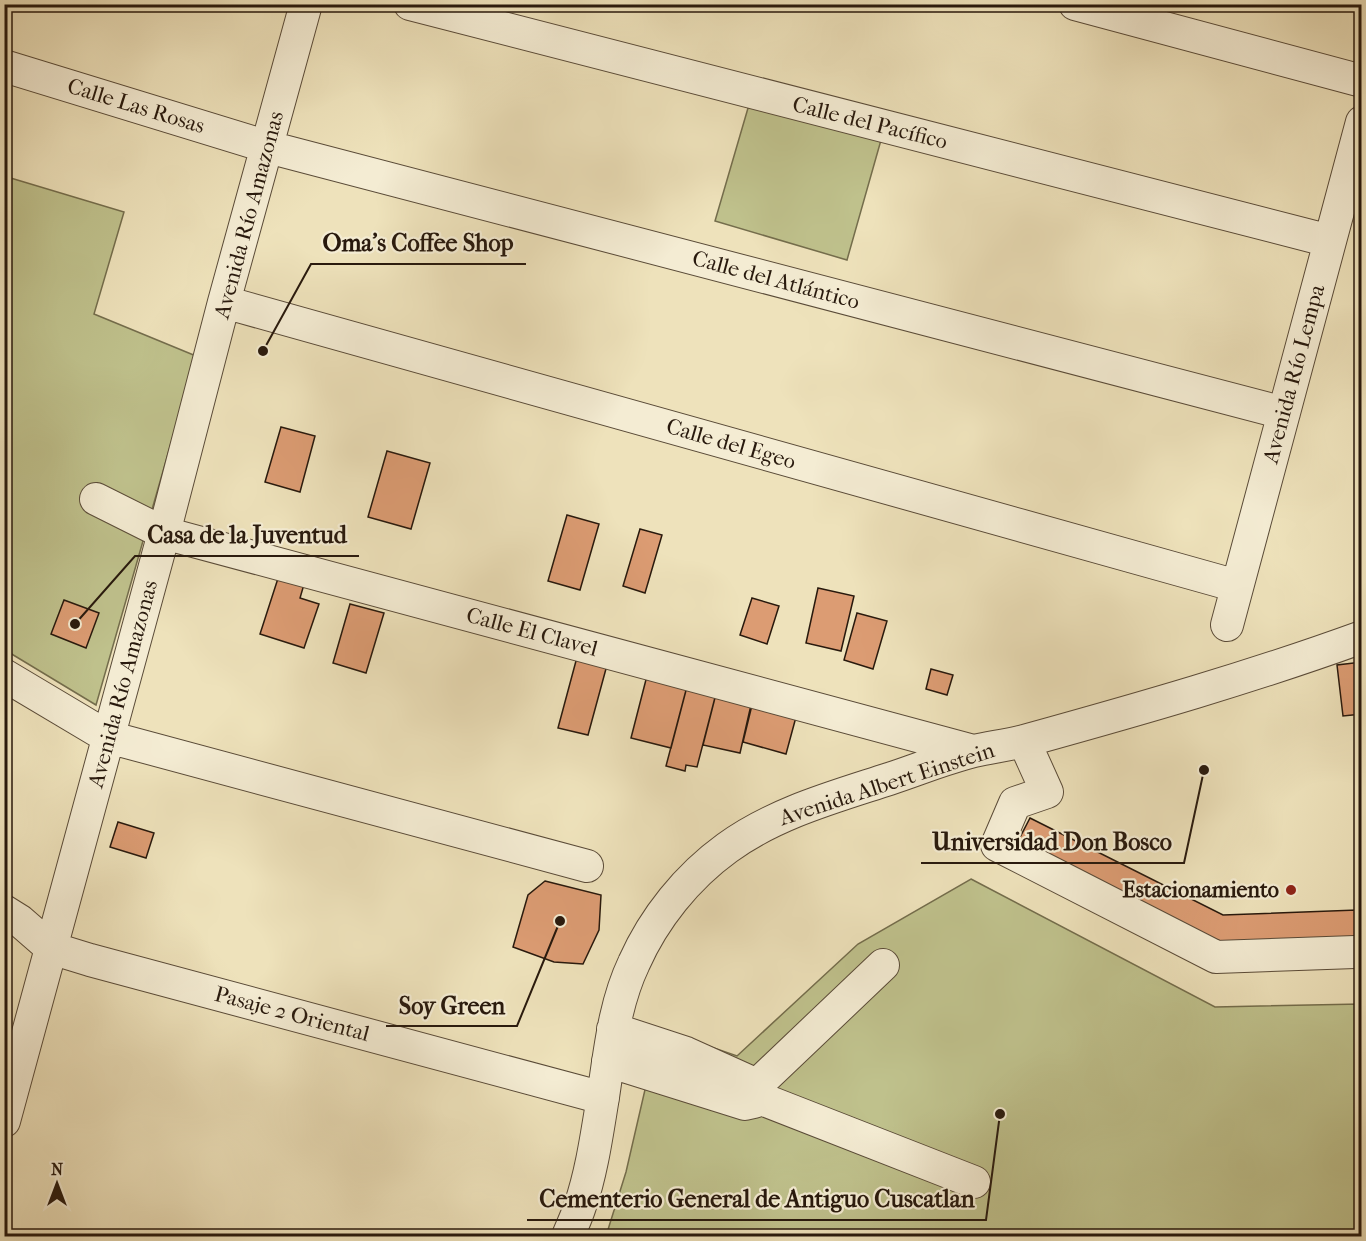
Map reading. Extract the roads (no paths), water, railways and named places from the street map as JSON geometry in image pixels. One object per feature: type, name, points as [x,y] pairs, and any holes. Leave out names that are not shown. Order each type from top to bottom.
[{"type":"street","name":"Avenida Río Amazonas","points":[[4,1121],[306,4]]},
{"type":"street","name":"Calle del Pacífico","points":[[410,4],[1330,241]]},
{"type":"street","points":[[1076,4],[1362,81]]},
{"type":"street","name":"Calle Las Rosas","points":[[4,66],[268,147]]},
{"type":"street","name":"Avenida Río Lempa","points":[[1227,626],[1362,122]]},
{"type":"street","name":"Calle del Atlántico","points":[[268,147],[1284,413]]},
{"type":"street","name":"Calle del Egeo","points":[[224,302],[1237,586]]},
{"type":"street","name":"Calle El Clavel","points":[[96,499],[164,533],[973,751]]},
{"type":"street","name":"Avenida Albert Einstein","points":[[568,1236],[581,1204],[594,1152],[613,1029],[622,992],[634,962],[652,929],[673,899],[727,848],[765,825],[806,807],[973,751],[1024,741],[1210,687],[1362,637]]},
{"type":"street","points":[[4,675],[108,737],[587,866]]},
{"type":"street","points":[[1024,741],[1047,792],[1015,803],[997,845],[1216,957],[1355,952]]},
{"type":"street","points":[[4,911],[20,921],[51,948]]},
{"type":"street","name":"Pasaje 2 Oriental","points":[[51,948],[603,1098]]},
{"type":"street","points":[[608,1061],[745,1104],[754,1102],[758,1091],[883,965]]},
{"type":"street","points":[[613,1029],[686,1053],[758,1091],[974,1182]]},
{"type":"place","name":"Oma’s Coffee Shop","points":[[263,351]]},
{"type":"place","name":"Casa de la Juventud","points":[[75,624]]},
{"type":"place","name":"Universidad Don Bosco","points":[[1204,770]]},
{"type":"place","name":"Estacionamiento","points":[[1291,890]]},
{"type":"place","name":"Soy Green","points":[[560,921]]},
{"type":"place","name":"Cementerio General de Antiguo Cuscatlan","points":[[1000,1114]]}]
